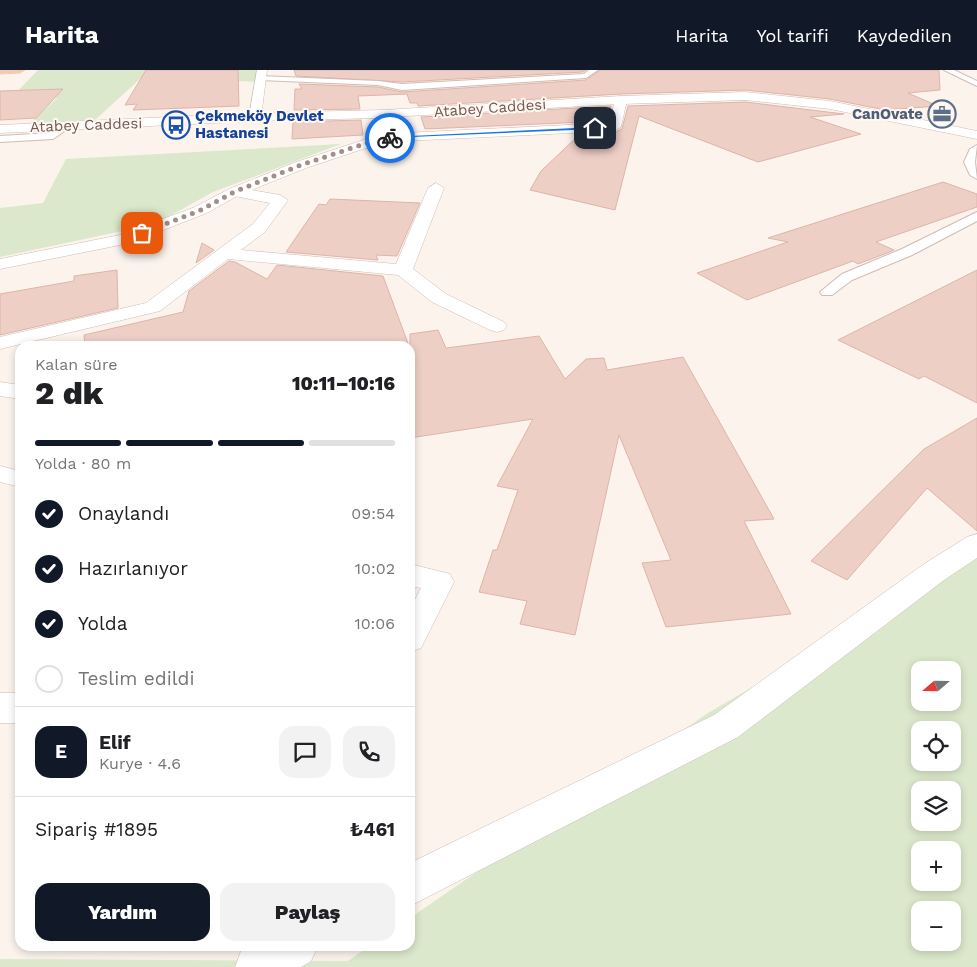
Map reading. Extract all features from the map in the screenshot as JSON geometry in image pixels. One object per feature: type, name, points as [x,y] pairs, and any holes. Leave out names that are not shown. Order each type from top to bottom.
[{"type":"main road","points":[[0,72],[20,70]]},
{"type":"street","points":[[255,117],[261,74]]},
{"type":"street","name":"Atabey Caddesi","points":[[0,129],[255,117],[384,114],[621,100],[745,96],[781,98],[830,105],[975,133]]},
{"type":"street","points":[[0,264],[124,239],[201,210],[234,192],[301,165],[382,138],[614,127],[621,100]]},
{"type":"street","points":[[382,138],[384,114]]},
{"type":"street","points":[[403,270],[436,188]]},
{"type":"street","points":[[0,342],[153,307],[227,254],[259,228],[280,200],[234,192]]},
{"type":"street","points":[[227,254],[403,270],[439,298],[497,326]]},
{"type":"street","points":[[0,389],[15,391]]},
{"type":"street","points":[[0,474],[15,478]]},
{"type":"street","points":[[415,882],[726,726],[934,572],[977,544]]},
{"type":"street","points":[[415,576],[439,582],[415,629]]},
{"type":"street","points":[[0,708],[15,708]]},
{"type":"street","points":[[257,967],[287,951]]},
{"type":"lane","points":[[261,74],[377,80],[402,87],[586,76],[594,70]]},
{"type":"lane","points":[[948,70],[977,84]]},
{"type":"lane","points":[[0,139],[53,136],[67,126]]},
{"type":"lane","points":[[977,148],[970,154],[969,163],[972,173],[977,176]]},
{"type":"lane","points":[[827,292],[847,277],[907,252],[977,216]]},
{"type":"green space","points":[[38,70],[262,70],[263,82],[141,78],[95,120],[30,123],[57,98],[10,99]]},
{"type":"green space","points":[[341,144],[213,192],[155,224],[0,257],[0,208],[43,203],[66,159]]},
{"type":"green space","points":[[977,556],[977,967],[0,967],[0,959],[348,961],[362,951],[415,951],[415,915],[708,713]]},
{"type":"building","points":[[146,70],[238,70],[239,106],[133,110],[137,104],[125,105]]},
{"type":"building","points":[[294,70],[586,70],[583,72],[402,82],[296,76]]},
{"type":"building","points":[[600,70],[939,70],[940,90],[908,93],[938,106],[885,110],[830,99],[745,90],[621,94],[418,106],[417,103],[410,103],[407,94],[358,96],[360,109],[294,110],[295,89],[302,89],[299,84],[378,87],[402,92],[586,80]]},
{"type":"building","points":[[63,89],[36,118],[0,120],[0,91]]},
{"type":"building","points":[[745,102],[844,114],[810,117],[861,134],[758,162],[639,116],[615,210],[530,190],[541,171],[580,134],[614,133],[622,129],[628,106]]},
{"type":"building","points":[[611,106],[608,121],[425,129],[421,117]]},
{"type":"building","points":[[361,120],[363,135],[292,139],[293,122]]},
{"type":"building","points":[[943,182],[977,194],[977,207],[876,242],[894,250],[858,264],[853,261],[747,300],[697,273],[788,242],[768,238]]},
{"type":"building","points":[[330,199],[420,203],[397,256],[376,255],[378,260],[286,252],[319,204],[326,205]]},
{"type":"building","points":[[202,243],[214,250],[196,263]]},
{"type":"building","points":[[229,261],[235,262],[267,279],[277,265],[383,276],[407,341],[85,341],[84,335],[183,312],[189,291]]},
{"type":"building","points":[[117,270],[118,308],[0,335],[0,294],[74,281],[74,276]]},
{"type":"building","points":[[977,270],[977,403],[924,376],[919,379],[838,340]]},
{"type":"building","points":[[438,330],[446,348],[539,336],[565,379],[586,359],[604,358],[607,370],[683,357],[774,519],[744,521],[791,614],[666,627],[642,563],[671,560],[619,435],[575,635],[520,624],[527,601],[479,592],[493,550],[497,550],[518,490],[497,486],[533,419],[415,437],[415,341],[410,341],[410,334]]},
{"type":"building","points":[[977,418],[977,531],[927,488],[847,580],[811,561],[924,449]]},
{"type":"way so far","points":[[142,233],[201,210],[234,192],[301,165],[382,138],[390,138]]},
{"type":"place","name":"CanOvate","points":[[942,114]]},
{"type":"place","name":"Çekmeköy Devlet Hastanesi","points":[[176,125]]},
{"type":"route","points":[[390,138],[595,128]]}]
